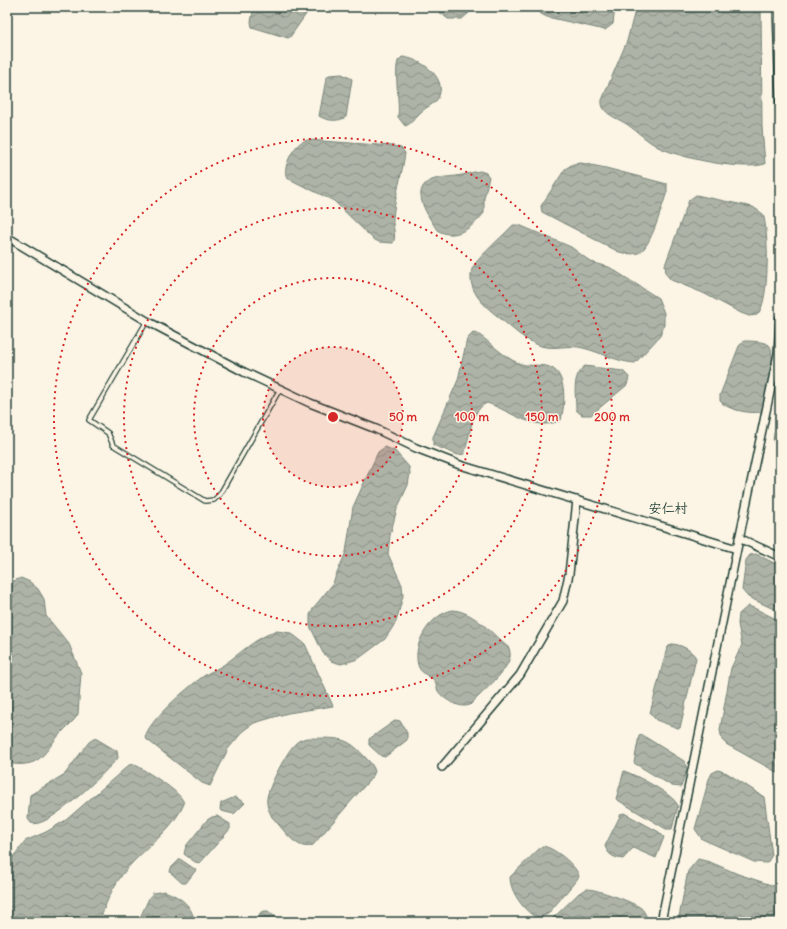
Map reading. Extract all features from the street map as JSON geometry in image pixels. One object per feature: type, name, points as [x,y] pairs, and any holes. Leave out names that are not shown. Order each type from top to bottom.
[{"type":"street","points":[[777,7],[780,102]]},
{"type":"street","points":[[7,237],[147,321],[310,403],[376,429],[437,457],[737,548]]},
{"type":"street","points":[[662,922],[739,538],[779,350],[780,318]]},
{"type":"street","points":[[442,767],[520,675],[563,601],[569,574],[577,500]]},
{"type":"street","points":[[739,538],[780,557]]},
{"type":"lane","points":[[147,321],[89,420],[108,433],[112,445],[205,501],[214,500],[220,494],[280,389]]},
{"type":"water","points":[[254,7],[311,7],[288,38],[252,27],[251,22]]},
{"type":"water","points":[[433,7],[470,7],[470,12],[462,19],[448,19]]},
{"type":"water","points":[[536,7],[615,7],[613,24],[605,30],[547,17],[541,14]]},
{"type":"water","points":[[636,7],[761,7],[762,127],[765,164],[754,166],[726,165],[695,159],[668,151],[654,145],[628,125],[610,115],[604,109],[602,100],[627,41]]},
{"type":"water","points":[[402,57],[416,61],[430,70],[436,76],[440,90],[438,98],[435,102],[423,110],[410,124],[405,126],[398,117],[397,66],[398,61]]},
{"type":"water","points":[[342,74],[352,79],[346,117],[336,120],[322,118],[319,116],[326,79],[329,75]]},
{"type":"water","points":[[308,140],[393,146],[401,148],[405,153],[394,210],[393,221],[395,237],[393,243],[379,242],[373,239],[334,201],[287,178],[286,166],[292,152],[299,144]]},
{"type":"water","points":[[581,163],[667,184],[667,192],[659,216],[652,235],[643,250],[636,254],[619,252],[542,212],[541,206],[565,169],[573,164]]},
{"type":"water","points":[[480,171],[486,173],[489,177],[484,198],[484,213],[474,224],[463,231],[450,234],[437,230],[422,204],[421,196],[425,184],[438,178],[459,176]]},
{"type":"water","points":[[696,195],[753,207],[763,214],[766,236],[767,267],[764,297],[757,315],[749,316],[741,313],[703,293],[671,280],[666,274],[665,265],[689,200]]},
{"type":"water","points":[[513,225],[519,225],[571,247],[591,262],[609,267],[658,298],[664,313],[664,325],[660,336],[635,363],[622,361],[578,347],[546,347],[529,341],[489,309],[479,298],[472,285],[471,277],[474,265]]},
{"type":"water","points":[[473,333],[478,334],[503,354],[518,363],[525,365],[546,366],[553,369],[558,374],[563,388],[564,397],[561,420],[542,424],[532,422],[487,403],[481,407],[474,418],[464,454],[458,455],[433,445],[433,437],[458,380],[467,339]]},
{"type":"water","points":[[744,341],[764,343],[769,345],[771,349],[771,378],[764,407],[761,412],[739,411],[728,407],[720,401],[720,395],[739,346]]},
{"type":"water","points":[[585,366],[623,371],[629,377],[627,385],[591,415],[582,415],[576,410],[576,380],[581,370]]},
{"type":"water","points":[[780,401],[780,449],[775,445],[773,440]]},
{"type":"water","points":[[385,447],[395,451],[409,467],[410,473],[408,485],[397,509],[390,535],[388,554],[402,585],[403,596],[396,622],[385,639],[358,659],[341,664],[331,661],[323,653],[310,626],[310,615],[314,607],[332,585],[346,552],[353,507],[378,452]]},
{"type":"water","points":[[756,554],[780,566],[780,612],[748,597],[742,590],[746,560],[750,555]]},
{"type":"water","points":[[21,578],[30,582],[38,589],[44,599],[46,616],[69,644],[81,673],[78,714],[76,717],[46,752],[37,760],[31,763],[13,764],[10,760],[7,740],[7,592],[14,581]]},
{"type":"water","points":[[748,606],[780,621],[780,774],[726,744],[722,740],[720,730],[731,668],[742,645],[738,624],[739,614]]},
{"type":"water","points":[[453,610],[476,619],[509,648],[510,652],[510,658],[502,672],[470,705],[466,706],[457,705],[444,698],[438,691],[435,681],[422,672],[418,665],[418,648],[425,631],[437,617]]},
{"type":"water","points":[[277,631],[291,633],[305,644],[333,706],[288,713],[254,723],[244,730],[228,749],[210,786],[202,783],[145,738],[147,731],[160,715],[195,683],[222,666],[262,637]]},
{"type":"water","points":[[671,644],[685,648],[692,652],[696,658],[680,728],[656,720],[650,713],[667,648]]},
{"type":"water","points":[[396,720],[400,721],[407,733],[407,740],[385,757],[381,756],[369,745],[369,739]]},
{"type":"water","points":[[642,735],[684,761],[687,769],[681,787],[672,786],[634,763],[639,736]]},
{"type":"water","points":[[95,738],[117,751],[118,758],[102,775],[76,798],[50,818],[39,823],[31,823],[28,819],[30,795],[65,774],[89,742]]},
{"type":"water","points":[[307,738],[332,738],[345,741],[357,749],[371,763],[375,771],[373,776],[313,845],[307,847],[290,838],[272,817],[267,801],[270,787],[288,753],[297,742]]},
{"type":"water","points":[[134,764],[171,788],[182,799],[184,804],[168,828],[122,874],[105,905],[100,922],[7,922],[7,865],[25,841],[46,832],[66,820],[129,765]]},
{"type":"water","points":[[718,770],[727,773],[764,797],[772,855],[767,863],[754,862],[702,839],[695,829],[709,779],[712,773]]},
{"type":"water","points":[[624,771],[663,791],[675,802],[678,806],[672,829],[666,829],[616,799]]},
{"type":"water","points":[[235,797],[245,803],[234,814],[221,811],[221,803]]},
{"type":"water","points":[[624,813],[659,832],[664,837],[656,858],[633,848],[623,859],[614,857],[608,852],[605,846],[621,814]]},
{"type":"water","points":[[217,816],[230,824],[230,829],[200,863],[195,862],[184,854],[186,846],[207,820]]},
{"type":"water","points":[[542,846],[552,849],[564,857],[578,873],[579,877],[548,914],[537,918],[527,911],[515,895],[512,889],[510,877]]},
{"type":"water","points":[[180,859],[196,870],[186,883],[182,883],[170,872],[171,868]]},
{"type":"water","points":[[698,859],[780,888],[780,922],[678,922],[688,871]]},
{"type":"water","points":[[587,889],[606,893],[637,905],[644,911],[648,922],[549,922],[579,893]]},
{"type":"water","points":[[164,891],[182,900],[198,922],[138,922],[150,896],[153,893]]},
{"type":"water","points":[[268,911],[283,922],[254,922],[261,912]]},
{"type":"district","name":"安仁村","points":[[668,508]]}]
